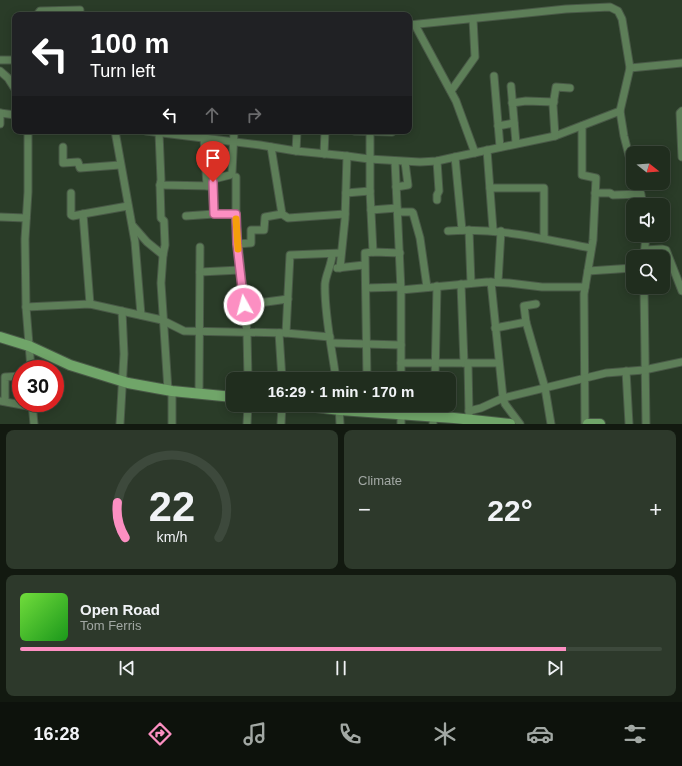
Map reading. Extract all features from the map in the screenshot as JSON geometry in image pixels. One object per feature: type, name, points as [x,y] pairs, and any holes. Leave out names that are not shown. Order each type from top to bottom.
[{"type":"street","points":[[475,153],[451,91],[412,25],[566,9],[610,7],[618,11],[622,18],[630,68],[620,111],[626,146]]},
{"type":"street","points":[[39,12],[80,10]]},
{"type":"street","points":[[451,91],[475,57],[472,19]]},
{"type":"street","points":[[0,60],[12,60]]},
{"type":"street","points":[[630,68],[682,63]]},
{"type":"street","points":[[0,71],[8,78],[12,84]]},
{"type":"street","points":[[494,76],[500,147]]},
{"type":"street","points":[[511,86],[516,143]]},
{"type":"street","points":[[555,136],[553,105],[556,87],[570,88]]},
{"type":"street","points":[[512,103],[526,101],[554,102]]},
{"type":"street","points":[[168,134],[369,159],[405,162],[437,161],[516,143],[555,136],[620,111]]},
{"type":"street","points":[[682,111],[680,113],[682,157]]},
{"type":"street","points":[[0,124],[0,113],[12,115]]},
{"type":"street","points":[[498,126],[514,123]]},
{"type":"street","points":[[582,126],[582,175],[596,178],[591,248],[585,287],[583,316],[586,424],[600,424]]},
{"type":"street","points":[[28,134],[29,182],[25,239],[26,307],[30,360]]},
{"type":"street","points":[[115,134],[135,246],[140,315]]},
{"type":"street","points":[[159,134],[161,218],[164,221],[165,245],[161,278],[162,320],[172,424]]},
{"type":"street","points":[[210,186],[214,179],[231,174],[234,134]]},
{"type":"street","points":[[296,151],[297,134]]},
{"type":"street","points":[[324,134],[324,154]]},
{"type":"street","points":[[370,134],[369,159],[373,252]]},
{"type":"street","points":[[204,138],[214,214]]},
{"type":"street","points":[[63,146],[64,163],[78,162],[80,168],[120,165]]},
{"type":"street","points":[[271,147],[282,214]]},
{"type":"street","points":[[487,150],[493,230]]},
{"type":"street","points":[[340,268],[345,214],[347,156]]},
{"type":"street","points":[[455,157],[472,283]]},
{"type":"street","points":[[395,161],[401,288],[401,372]]},
{"type":"street","points":[[437,161],[439,191],[437,200]]},
{"type":"street","points":[[396,187],[408,185],[405,162]]},
{"type":"street","points":[[236,177],[237,244],[247,333],[248,372]]},
{"type":"street","points":[[160,185],[210,186]]},
{"type":"street","points":[[490,188],[544,188],[544,238]]},
{"type":"street","points":[[346,193],[370,190]]},
{"type":"street","points":[[640,190],[642,198]]},
{"type":"street","points":[[70,193],[71,215],[128,206]]},
{"type":"street","points":[[595,193],[610,193],[613,195],[641,194]]},
{"type":"street","points":[[371,210],[397,210],[413,213],[420,238],[427,288]]},
{"type":"street","points":[[83,214],[90,304]]},
{"type":"street","points":[[186,216],[236,214]]},
{"type":"street","points":[[237,244],[251,243],[252,230],[264,230],[265,217],[282,214],[289,218],[345,214]]},
{"type":"street","points":[[0,217],[26,218]]},
{"type":"street","points":[[131,224],[147,242],[163,255]]},
{"type":"street","points":[[448,231],[493,230],[544,238],[591,248]]},
{"type":"street","points":[[498,282],[501,232]]},
{"type":"street","points":[[199,393],[200,247]]},
{"type":"street","points":[[655,250],[662,248],[666,250]]},
{"type":"street","points":[[282,372],[282,333],[288,299],[290,255],[341,253]]},
{"type":"street","points":[[367,372],[365,253],[400,253]]},
{"type":"street","points":[[332,254],[330,268],[326,278],[325,296],[335,372]]},
{"type":"street","points":[[670,260],[682,291]]},
{"type":"street","points":[[330,268],[364,265]]},
{"type":"street","points":[[588,271],[626,268]]},
{"type":"street","points":[[200,272],[240,270]]},
{"type":"street","points":[[491,282],[502,398],[520,424]]},
{"type":"street","points":[[366,288],[427,288],[491,282],[542,287],[585,287]]},
{"type":"street","points":[[461,284],[469,418]]},
{"type":"street","points":[[435,372],[437,286]]},
{"type":"street","points":[[644,294],[646,424]]},
{"type":"street","points":[[244,305],[288,299]]},
{"type":"street","points":[[26,307],[90,304],[162,320],[184,331],[282,333],[366,344],[401,345]]},
{"type":"street","points":[[536,304],[524,305],[526,322],[544,388],[551,424]]},
{"type":"street","points":[[120,424],[124,354],[122,311]]},
{"type":"street","points":[[495,328],[526,322]]},
{"type":"street","points":[[0,338],[29,346],[63,362],[123,382],[170,391],[226,396]]},
{"type":"street","points":[[469,418],[481,408],[502,398],[606,373],[644,370],[682,362]]},
{"type":"street","points":[[401,363],[498,363]]},
{"type":"street","points":[[626,371],[629,424]]},
{"type":"street","points":[[3,377],[2,401],[12,402]]},
{"type":"street","points":[[33,412],[34,424]]},
{"type":"street","points":[[248,412],[248,424]]},
{"type":"street","points":[[281,424],[282,412]]},
{"type":"street","points":[[339,412],[340,424]]},
{"type":"street","points":[[390,412],[433,420],[469,418],[510,424]]},
{"type":"slow traffic","points":[[236,219],[238,249]]},
{"type":"route","points":[[213,182],[214,214],[236,214],[237,244],[244,305]]}]
